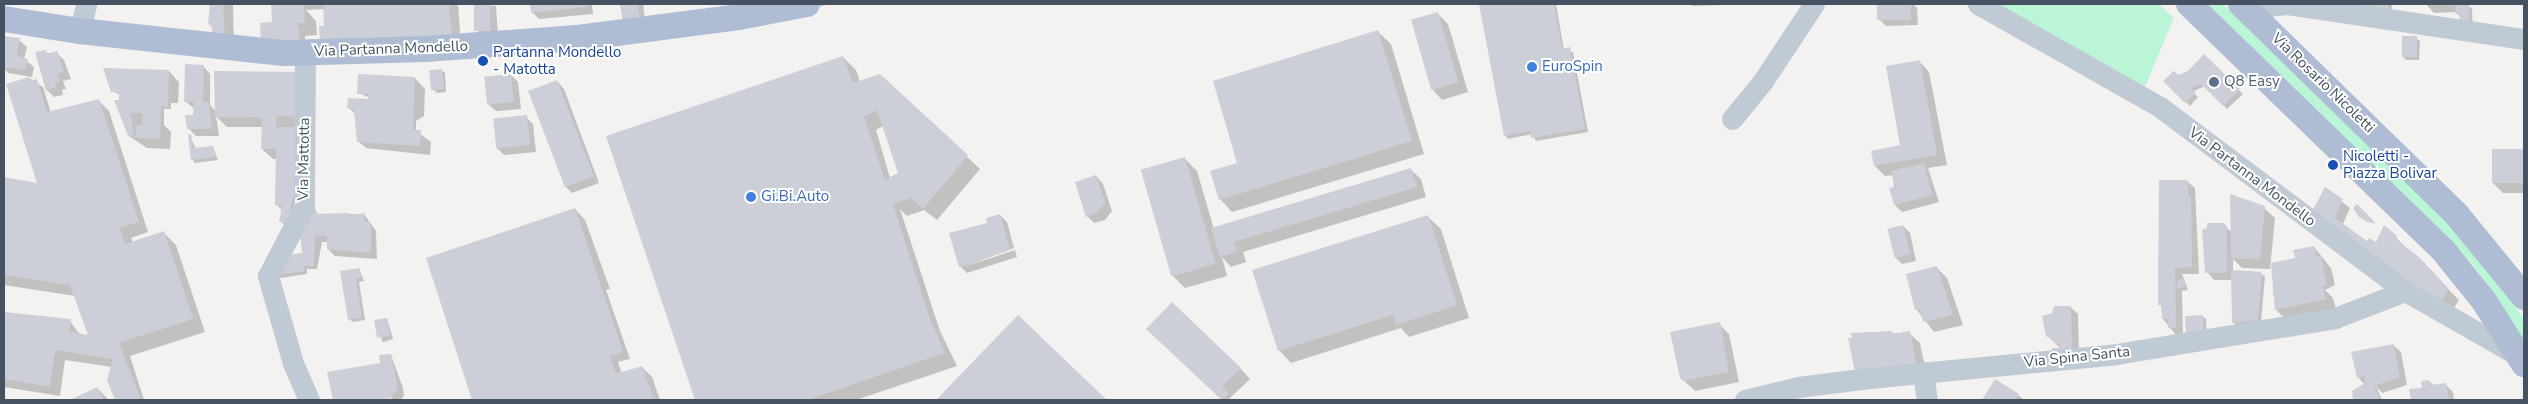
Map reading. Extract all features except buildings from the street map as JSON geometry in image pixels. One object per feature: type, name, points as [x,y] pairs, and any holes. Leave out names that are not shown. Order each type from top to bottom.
[{"type":"main road","name":"Via Partanna Mondello","points":[[4,19],[80,31],[305,52],[425,49],[578,38],[739,18],[807,4]]},
{"type":"main road","points":[[2189,4],[2443,250],[2484,301],[2523,361]]},
{"type":"main road","name":"Via Rosario Nicoletti","points":[[2247,9],[2463,221],[2524,297]]},
{"type":"street","points":[[80,31],[86,4]]},
{"type":"street","points":[[1732,119],[1763,82],[1814,4]]},
{"type":"street","name":"Via Partanna Mondello","points":[[1978,4],[2160,107],[2405,291],[2523,361]]},
{"type":"street","points":[[2247,9],[2287,4],[2524,39]]},
{"type":"street","name":"Via Mattotta","points":[[305,52],[304,208],[268,276],[293,363],[309,400]]},
{"type":"street","name":"Via Spina Santa","points":[[1745,400],[1798,387],[1923,372],[2126,353],[2335,318],[2405,291]]},
{"type":"street","points":[[1923,372],[1928,400]]},
{"type":"green space","points":[[1995,4],[2159,4],[2174,18],[2144,89]]},
{"type":"green space","points":[[2208,4],[2223,4],[2443,218],[2504,288],[2524,320],[2524,340],[2474,266]]},
{"type":"place","name":"Partanna Mondello - Matotta","points":[[483,61]]},
{"type":"place","name":"EuroSpin","points":[[1532,67]]},
{"type":"place","name":"Q8 Easy","points":[[2214,82]]},
{"type":"place","name":"Nicoletti - Piazza Bolivar","points":[[2333,165]]},
{"type":"place","name":"Gi.Bi.Auto","points":[[751,197]]}]
